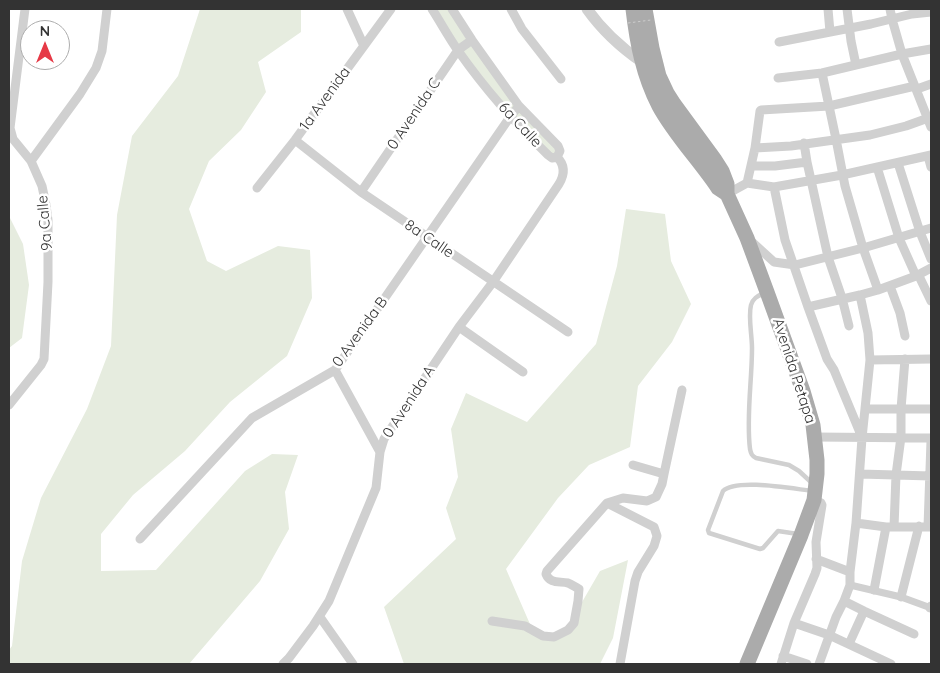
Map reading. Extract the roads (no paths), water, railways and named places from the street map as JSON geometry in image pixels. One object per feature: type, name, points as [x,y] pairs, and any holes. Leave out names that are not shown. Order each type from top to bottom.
[{"type":"main road","name":"Avenida Petapa","points":[[648,14],[648,61]]},
{"type":"main road","name":"Avenida Petapa","points":[[630,16],[638,44],[648,61],[659,76],[667,93],[722,171],[727,184],[727,194],[747,238],[803,391],[813,425],[817,460],[815,493],[801,535],[747,664]]},
{"type":"street","name":"9a Calle","points":[[9,405],[44,359],[48,282],[48,220],[42,186],[30,161],[13,139],[10,128],[25,9]]},
{"type":"street","points":[[30,161],[92,76],[100,60],[107,9]]},
{"type":"street","points":[[347,9],[364,46]]},
{"type":"street","name":"1a Avenida","points":[[257,188],[391,9]]},
{"type":"street","name":"6a Calle","points":[[432,9],[458,50],[510,117],[548,155],[552,158],[557,156],[560,151],[558,146],[519,106],[452,9]]},
{"type":"street","points":[[511,9],[522,29],[560,79]]},
{"type":"street","points":[[587,9],[616,42],[648,61]]},
{"type":"street","points":[[828,9],[830,32]]},
{"type":"street","points":[[847,9],[856,65]]},
{"type":"street","points":[[755,148],[777,147],[870,134],[930,121],[902,54],[890,9]]},
{"type":"street","points":[[779,42],[912,14],[931,12]]},
{"type":"street","name":"0 Avenida C","points":[[361,192],[458,50],[472,40]]},
{"type":"street","points":[[778,78],[822,73],[931,49]]},
{"type":"street","points":[[822,73],[842,175],[863,248],[878,290]]},
{"type":"street","points":[[746,183],[755,148],[761,110],[829,106],[931,84]]},
{"type":"street","name":"0 Avenida B","points":[[140,539],[252,418],[335,370],[519,106]]},
{"type":"street","name":"8a Calle","points":[[294,140],[361,192],[568,332]]},
{"type":"street","points":[[804,143],[828,257],[849,326]]},
{"type":"street","points":[[727,194],[746,183],[774,186],[811,181],[929,155],[931,167]]},
{"type":"street","name":"0 Avenida A","points":[[283,664],[320,617],[329,602],[376,488],[380,452],[384,440],[459,327],[493,282],[562,179],[564,170],[557,156]]},
{"type":"street","points":[[751,166],[775,166],[807,162]]},
{"type":"street","points":[[898,163],[920,232],[931,259]]},
{"type":"street","points":[[877,167],[899,238],[931,301]]},
{"type":"street","points":[[774,186],[794,266],[827,359],[834,370],[862,438]]},
{"type":"street","points":[[747,238],[774,262],[794,266],[931,228]]},
{"type":"street","points":[[808,306],[878,290],[931,268]]},
{"type":"street","points":[[890,286],[900,313],[905,336]]},
{"type":"street","points":[[819,664],[850,584],[870,360],[868,333],[860,295]]},
{"type":"street","points":[[459,327],[523,372]]},
{"type":"street","points":[[874,590],[890,527],[901,437],[905,359]]},
{"type":"street","points":[[870,360],[931,359]]},
{"type":"street","points":[[335,370],[380,452]]},
{"type":"street","points":[[492,621],[525,626],[543,636],[554,636],[568,630],[574,623],[579,589],[569,584],[551,581],[547,578],[546,574],[607,503],[623,498],[648,501],[656,497],[662,484],[682,390]]},
{"type":"street","points":[[865,409],[931,409]]},
{"type":"street","points":[[814,437],[931,439],[926,526],[901,597]]},
{"type":"street","points":[[633,465],[664,474]]},
{"type":"street","points":[[860,474],[930,476]]},
{"type":"street","points":[[807,664],[782,660],[794,623],[817,568],[816,542],[822,505],[815,493]]},
{"type":"street","points":[[607,503],[654,528],[657,536],[654,546],[638,572],[635,581],[620,664]]},
{"type":"street","points":[[856,523],[890,527],[926,526]]},
{"type":"street","points":[[801,535],[816,542]]},
{"type":"street","points":[[816,559],[850,572]]},
{"type":"street","points":[[850,584],[931,607]]},
{"type":"street","points":[[844,601],[914,634]]},
{"type":"street","points":[[849,644],[864,611]]},
{"type":"street","points":[[320,617],[352,664]]},
{"type":"street","points":[[794,623],[829,635],[891,664]]},
{"type":"lane","points":[[767,292],[757,296],[752,302],[750,309],[752,349],[750,451],[752,456],[756,458],[789,465],[799,471],[815,493]]},
{"type":"lane","points":[[801,535],[778,530],[760,549],[708,533],[708,530],[723,491],[727,487],[744,485],[767,486],[815,493]]}]
